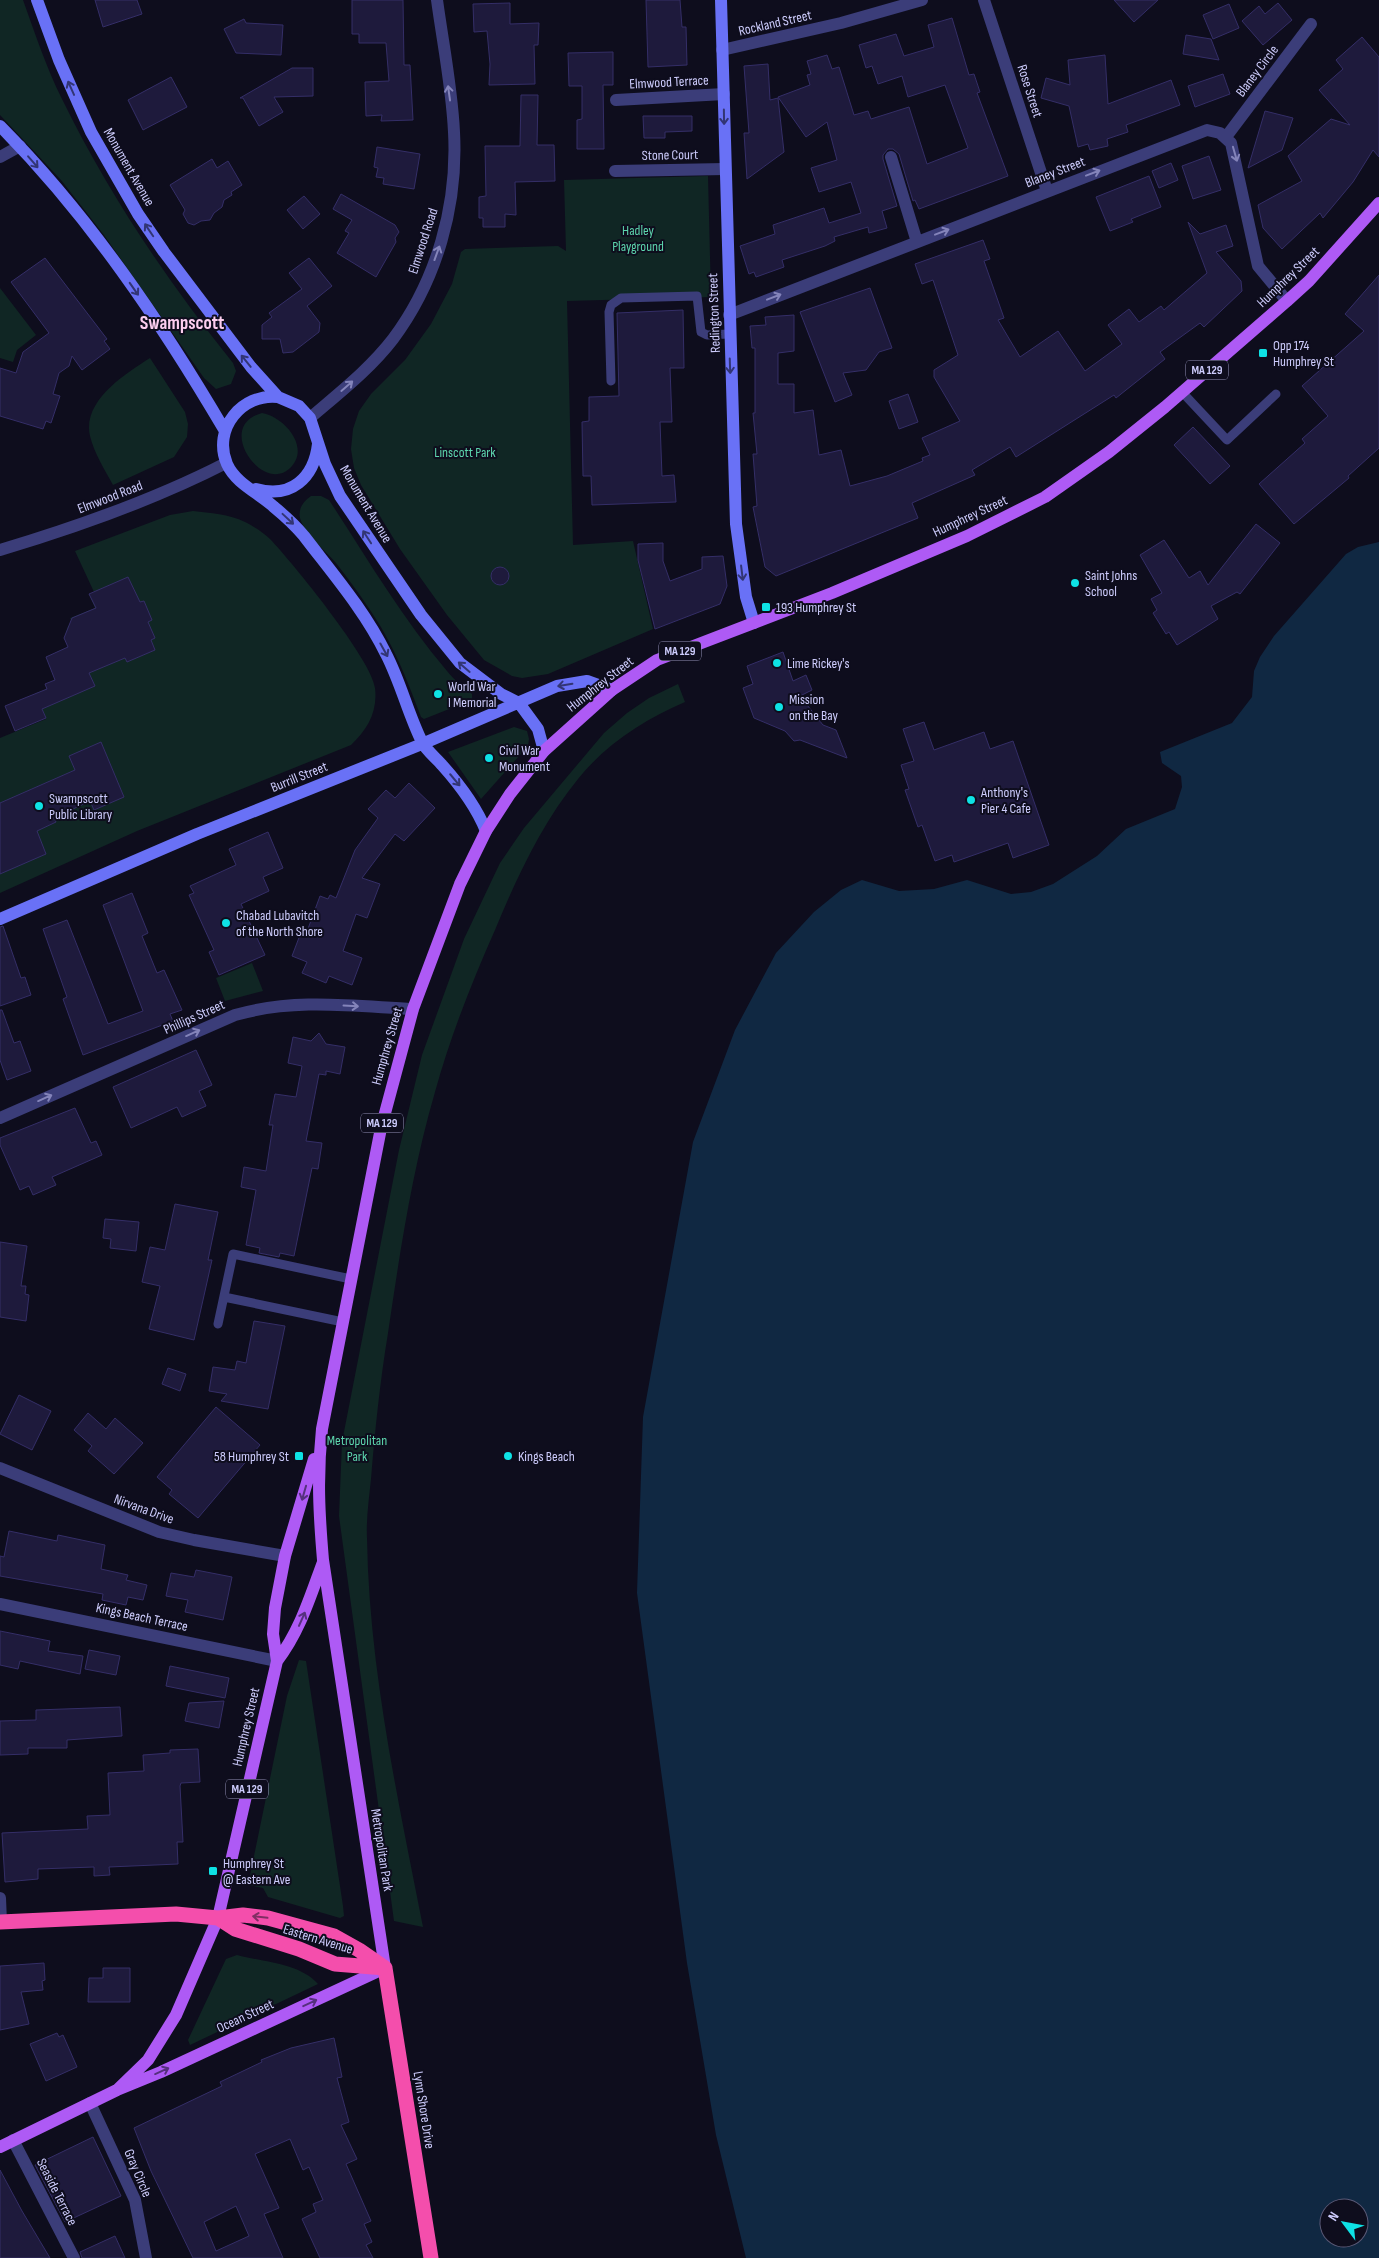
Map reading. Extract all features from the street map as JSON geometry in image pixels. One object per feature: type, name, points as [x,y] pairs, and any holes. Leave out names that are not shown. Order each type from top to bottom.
[{"type":"highway","name":"Eastern Avenue","points":[[1,1922],[176,1914],[218,1918],[243,1915],[268,1918],[334,1936],[360,1950],[385,1968]]},
{"type":"highway","name":"Eastern Avenue","points":[[218,1918],[235,1928],[335,1964],[385,1968]]},
{"type":"highway","name":"Lynn Shore Drive","points":[[385,1968],[431,2258]]},
{"type":"main road","name":"Humphrey Street","points":[[218,1918],[277,1661],[273,1634],[285,1556],[322,1429],[390,1088],[413,1009],[460,884],[486,831],[510,794],[544,751],[612,690],[657,660],[832,593],[967,536],[1045,498],[1109,452],[1287,301],[1309,281],[1379,203]]},
{"type":"main road","name":"Humphrey Street","points":[[277,1661],[290,1643],[304,1617],[323,1560],[317,1492],[322,1429]]},
{"type":"main road","name":"Metropolitan Park","points":[[323,1560],[385,1968]]},
{"type":"main road","name":"Ocean Street","points":[[117,2090],[135,2075],[160,2042],[193,1980],[218,1918]]},
{"type":"main road","name":"Ocean Street","points":[[0,2147],[117,2090],[161,2072],[385,1968]]},
{"type":"street","name":"Monument Avenue","points":[[37,0],[59,60],[91,132],[138,214],[225,335],[278,397],[299,406],[310,418],[325,464],[340,496],[420,616],[460,663],[501,694],[519,704],[538,729],[544,751]]},
{"type":"street","name":"Elmwood Road","points":[[310,418],[353,382],[393,339],[422,290],[443,238],[451,197],[454,131],[437,0]]},
{"type":"street","name":"Redington Street","points":[[721,0],[729,334],[736,524],[746,597],[754,622]]},
{"type":"street","name":"Rockland Street","points":[[722,50],[841,23],[922,0]]},
{"type":"street","name":"Rose Street","points":[[984,0],[1047,191]]},
{"type":"street","name":"Blaney Circle","points":[[1226,136],[1311,24]]},
{"type":"street","name":"Elmwood Terrace","points":[[616,100],[724,94]]},
{"type":"street","points":[[0,126],[20,146],[76,212],[126,277],[187,367],[225,431]]},
{"type":"street","name":"Blaney Street","points":[[729,315],[1200,131],[1213,130],[1226,136]]},
{"type":"street","points":[[1226,136],[1235,153],[1258,266],[1287,301]]},
{"type":"street","points":[[0,157],[20,146]]},
{"type":"street","points":[[891,157],[916,242]]},
{"type":"street","name":"Stone Court","points":[[615,171],[725,169]]},
{"type":"street","points":[[278,397],[262,397],[242,406],[232,417],[225,431],[223,451],[226,463],[236,478],[294,524],[344,588],[386,652],[401,686],[422,744],[460,786],[479,813],[486,831]]},
{"type":"street","points":[[251,488],[272,492],[282,491],[298,483],[313,467],[318,442]]},
{"type":"street","name":"Elmwood Road","points":[[0,550],[111,513],[199,477],[226,463]]},
{"type":"street","name":"Burrill Street","points":[[0,919],[197,834],[422,744],[519,704],[557,686],[587,682],[612,690]]},
{"type":"street","name":"Phillips Street","points":[[0,1118],[236,1015],[262,1007],[292,1004],[413,1009]]},
{"type":"street","name":"Nirvana Drive","points":[[0,1468],[158,1532],[285,1556]]},
{"type":"street","name":"Kings Beach Terrace","points":[[0,1604],[277,1661]]},
{"type":"street","points":[[0,1898],[1,1922]]},
{"type":"street","name":"Gray Circle","points":[[90,2104],[135,2200],[146,2258]]},
{"type":"street","name":"Seaside Terrace","points":[[13,2140],[74,2258]]},
{"type":"lane","points":[[611,381],[609,312],[611,305],[621,298],[697,296],[701,332],[706,335],[729,334]]},
{"type":"lane","points":[[1182,392],[1227,440],[1276,394]]},
{"type":"lane","points":[[218,1324],[233,1254],[351,1279]]},
{"type":"lane","points":[[224,1297],[343,1322]]},
{"type":"green space","points":[[0,0],[23,0],[51,75],[80,134],[140,236],[185,300],[233,363],[236,371],[231,384],[216,389],[204,378],[104,235],[61,180],[0,115]]},
{"type":"green space","name":"Linscott Park","points":[[708,176],[711,297],[567,301],[573,545],[633,541],[653,629],[548,674],[522,678],[512,676],[484,660],[447,615],[400,549],[361,485],[354,468],[351,449],[353,429],[359,411],[371,394],[405,360],[431,324],[452,284],[461,252],[465,249],[558,246],[566,251],[564,180]]},
{"type":"green space","points":[[0,288],[36,335],[17,350],[13,362],[0,358]]},
{"type":"green space","points":[[150,358],[185,412],[188,424],[187,437],[174,457],[113,485],[97,455],[90,436],[89,423],[92,411],[99,400],[118,380]]},
{"type":"green space","points":[[262,413],[271,416],[287,427],[297,444],[298,452],[295,461],[289,469],[278,474],[267,472],[256,465],[247,455],[242,443],[242,431],[248,420]]},
{"type":"green space","points":[[311,496],[321,496],[329,500],[415,630],[450,674],[472,694],[472,700],[424,719],[421,717],[398,660],[377,620],[340,568],[306,530],[300,518],[301,508]]},
{"type":"green space","points":[[193,511],[239,519],[265,534],[281,551],[330,612],[371,675],[375,688],[375,705],[370,720],[351,745],[137,831],[0,893],[0,738],[46,719],[36,693],[47,689],[45,685],[55,680],[46,657],[68,647],[64,638],[68,626],[73,624],[70,618],[95,608],[89,594],[94,592],[75,551],[170,515]]},
{"type":"green space","name":"Metropolitan Park","points":[[678,684],[685,702],[655,716],[627,734],[589,766],[565,796],[531,851],[478,970],[447,1051],[427,1122],[413,1182],[383,1370],[367,1524],[369,1587],[379,1685],[386,1734],[423,1927],[394,1921],[339,1516],[342,1442],[399,1150],[422,1055],[464,939],[500,863],[524,828],[604,733],[627,713],[649,698]]},
{"type":"green space","points":[[514,727],[527,731],[528,746],[481,799],[448,752]]},
{"type":"green space","points":[[252,963],[263,991],[225,1001],[216,978]]},
{"type":"green space","points":[[299,1660],[306,1661],[343,1906],[344,1916],[340,1918],[268,1897],[263,1888],[248,1885],[287,1696]]},
{"type":"green space","points":[[237,1955],[291,1967],[310,1977],[318,1984],[190,2045],[188,2040],[226,1959]]},
{"type":"water","points":[[1379,542],[1379,2258],[746,2258],[716,2135],[687,1963],[637,1593],[643,1417],[693,1142],[735,1030],[776,953],[814,912],[841,890],[862,880],[899,891],[934,889],[967,880],[1011,894],[1031,892],[1053,884],[1097,856],[1126,829],[1175,809],[1182,787],[1181,776],[1162,763],[1160,752],[1232,723],[1252,697],[1254,671],[1260,657],[1274,636],[1346,554],[1358,547]]},
{"type":"building","points":[[95,0],[137,0],[142,14],[103,27]]},
{"type":"building","points":[[352,0],[403,0],[404,65],[410,65],[413,120],[381,121],[382,115],[366,116],[365,82],[389,81],[386,43],[359,43],[359,34],[352,34]]},
{"type":"building","points":[[646,0],[680,0],[682,27],[686,27],[687,65],[648,67]]},
{"type":"building","points":[[1114,0],[1158,0],[1134,22]]},
{"type":"building","points":[[510,3],[510,24],[539,23],[538,45],[534,45],[535,84],[489,85],[490,64],[487,31],[474,32],[473,4]]},
{"type":"building","points":[[1278,3],[1292,20],[1263,45],[1242,21],[1259,6],[1265,14]]},
{"type":"building","points":[[1229,4],[1239,28],[1213,39],[1203,15]]},
{"type":"building","points":[[952,18],[969,75],[974,74],[980,92],[977,93],[1008,176],[919,209],[915,200],[913,201],[899,154],[893,149],[888,149],[883,155],[883,159],[897,206],[882,211],[887,228],[869,233],[868,227],[834,237],[835,241],[825,246],[782,260],[784,267],[756,277],[754,272],[749,274],[740,246],[775,234],[773,225],[824,208],[829,223],[861,213],[851,182],[819,192],[811,168],[837,160],[827,122],[806,137],[778,97],[810,85],[807,75],[811,74],[807,61],[827,55],[832,69],[839,67],[854,115],[868,111],[871,119],[909,107],[927,164],[968,148],[945,85],[908,97],[902,76],[878,84],[872,66],[866,68],[859,45],[896,34],[904,56],[934,47],[928,25]]},
{"type":"building","points":[[244,19],[246,23],[283,25],[281,55],[236,53],[224,29]]},
{"type":"building","points":[[1186,35],[1211,39],[1219,60],[1183,54]]},
{"type":"building","points":[[1362,37],[1379,57],[1379,157],[1373,150],[1353,182],[1323,218],[1320,213],[1282,249],[1263,228],[1258,205],[1302,181],[1288,156],[1331,119],[1350,125],[1319,90],[1343,69],[1336,60]]},
{"type":"building","points":[[613,52],[613,85],[603,85],[604,149],[577,149],[577,120],[582,119],[582,86],[569,86],[568,53]]},
{"type":"building","points":[[1105,55],[1108,104],[1171,80],[1180,105],[1126,125],[1128,132],[1107,139],[1108,146],[1090,150],[1088,144],[1078,147],[1069,106],[1041,98],[1046,78],[1070,85],[1068,60]]},
{"type":"building","points":[[768,64],[770,100],[778,98],[784,152],[747,179],[744,133],[749,133],[744,66]]},
{"type":"building","points":[[292,68],[313,68],[313,96],[274,97],[283,112],[259,126],[243,98],[240,98]]},
{"type":"building","points":[[1223,74],[1230,94],[1195,107],[1188,86]]},
{"type":"building","points":[[171,77],[187,107],[143,130],[128,100]]},
{"type":"building","points":[[521,95],[538,95],[537,145],[554,145],[555,181],[515,182],[516,215],[505,214],[505,227],[483,227],[483,218],[479,218],[479,197],[486,196],[485,146],[520,146]]},
{"type":"building","points":[[1265,111],[1293,118],[1282,150],[1248,168]]},
{"type":"building","points":[[643,116],[692,116],[692,131],[665,132],[665,138],[644,138]]},
{"type":"building","points":[[377,147],[420,154],[414,189],[383,184],[384,178],[376,177],[378,168],[374,167]]},
{"type":"building","points":[[1209,156],[1221,190],[1193,199],[1182,166]]},
{"type":"building","points":[[212,159],[217,168],[228,161],[242,185],[231,192],[232,195],[224,200],[222,207],[214,213],[210,220],[201,221],[194,225],[188,223],[183,214],[185,210],[170,185]]},
{"type":"building","points":[[1171,163],[1178,180],[1159,188],[1152,171]]},
{"type":"building","points":[[1149,176],[1161,207],[1131,219],[1133,222],[1110,231],[1096,197]]},
{"type":"building","points":[[341,194],[395,225],[399,232],[395,238],[396,242],[376,277],[337,253],[349,233],[345,231],[352,220],[333,209]]},
{"type":"building","points":[[304,196],[320,214],[303,229],[287,210]]},
{"type":"building","points":[[1188,222],[1200,234],[1226,225],[1233,246],[1216,252],[1241,281],[1242,291],[1204,327],[1200,323],[1160,352],[1165,359],[1116,398],[1114,395],[1016,457],[1010,447],[972,470],[975,475],[912,503],[918,518],[776,576],[765,567],[753,507],[757,506],[753,454],[757,454],[753,413],[755,413],[755,348],[752,348],[750,326],[766,325],[765,317],[794,315],[794,351],[778,353],[778,384],[794,384],[794,413],[813,410],[819,455],[841,450],[850,486],[887,476],[923,461],[922,458],[930,455],[922,438],[960,421],[934,377],[934,370],[958,355],[933,280],[922,284],[915,264],[983,240],[990,259],[984,261],[1004,318],[998,320],[1020,357],[1058,331],[1085,371],[1122,344],[1108,325],[1129,309],[1139,322],[1161,306],[1164,310],[1207,273]]},
{"type":"building","points":[[45,258],[107,339],[104,341],[110,349],[82,370],[72,356],[69,366],[59,373],[53,394],[60,396],[51,423],[46,421],[43,429],[0,416],[0,368],[16,373],[23,352],[49,333],[11,282]]},
{"type":"building","points":[[309,258],[332,286],[307,306],[320,323],[319,332],[293,352],[283,353],[280,339],[262,339],[262,325],[272,317],[269,313],[302,289],[289,273]]},
{"type":"building","points":[[1379,275],[1379,448],[1348,476],[1349,478],[1294,524],[1259,484],[1305,443],[1302,439],[1328,416],[1302,386],[1364,331],[1345,314]]},
{"type":"building","points":[[870,288],[892,348],[879,352],[866,370],[843,373],[852,395],[835,402],[800,312]]},
{"type":"building","points":[[683,310],[684,368],[670,368],[672,422],[660,422],[662,476],[674,475],[676,502],[592,505],[591,476],[583,476],[582,422],[589,421],[589,397],[619,396],[617,313]]},
{"type":"building","points":[[908,394],[918,422],[899,429],[889,401]]},
{"type":"building","points":[[1193,427],[1230,466],[1210,484],[1174,445]]},
{"type":"building","points":[[1256,524],[1280,543],[1240,594],[1237,592],[1211,606],[1218,619],[1177,645],[1169,632],[1166,634],[1153,613],[1157,610],[1151,599],[1162,593],[1140,555],[1164,540],[1189,578],[1200,571],[1208,585]]},
{"type":"building","points":[[663,543],[663,561],[670,581],[702,569],[702,557],[723,556],[727,586],[720,604],[655,629],[638,560],[638,544]]},
{"type":"building","points":[[496,567],[504,567],[509,572],[507,583],[496,585],[491,580],[491,572]]},
{"type":"building","points":[[128,577],[140,602],[144,601],[152,620],[148,622],[155,638],[151,640],[155,650],[127,662],[125,658],[89,673],[95,686],[42,709],[46,718],[15,731],[5,706],[47,689],[45,684],[55,680],[46,657],[68,647],[64,638],[72,618],[96,608],[89,594]]},
{"type":"building","name":"Mission on the Bay","points":[[783,652],[793,681],[806,675],[812,690],[800,696],[823,725],[836,730],[847,758],[800,740],[794,741],[785,731],[754,718],[743,688],[753,684],[747,666]]},
{"type":"building","name":"Anthony's Pier 4 Cafe","points":[[924,722],[934,750],[984,732],[990,749],[1013,741],[1049,845],[1013,858],[1008,843],[954,862],[952,855],[935,861],[922,825],[918,827],[905,790],[909,789],[901,765],[914,761],[903,729]]},
{"type":"building","name":"Swampscott Public Library","points":[[101,742],[124,797],[94,810],[90,801],[54,818],[56,822],[37,831],[46,854],[0,874],[0,803],[75,770],[69,756]]},
{"type":"building","points":[[409,783],[435,808],[404,841],[395,834],[362,878],[380,884],[367,918],[356,914],[343,951],[362,958],[352,985],[329,976],[326,983],[302,973],[307,962],[292,956],[300,935],[305,937],[320,896],[328,899],[330,895],[336,898],[355,850],[378,818],[368,809],[386,790],[395,798]]},
{"type":"building","name":"Chabad Lubavitch of the North Shore","points":[[268,832],[283,868],[263,877],[269,891],[241,904],[265,955],[219,975],[209,952],[214,950],[189,895],[194,893],[190,886],[236,865],[229,849]]},
{"type":"building","points":[[132,893],[148,933],[142,936],[157,973],[164,970],[182,1010],[170,1014],[173,1021],[83,1055],[63,999],[67,997],[43,929],[67,920],[108,1024],[143,1011],[103,905]]},
{"type":"building","points":[[3,926],[21,978],[25,977],[31,995],[0,1006],[0,927]]},
{"type":"building","points":[[0,1010],[2,1010],[14,1043],[20,1041],[31,1071],[7,1080],[0,1060]]},
{"type":"building","points":[[319,1033],[326,1044],[345,1047],[340,1074],[326,1071],[326,1075],[319,1074],[306,1141],[322,1143],[318,1169],[312,1168],[294,1256],[280,1253],[279,1257],[259,1253],[260,1248],[246,1245],[256,1190],[241,1187],[244,1167],[266,1171],[273,1125],[269,1125],[275,1094],[296,1097],[302,1066],[288,1063],[293,1037],[311,1041]]},
{"type":"building","points":[[196,1050],[212,1085],[199,1091],[206,1106],[182,1117],[177,1107],[131,1128],[113,1087]]},
{"type":"building","points":[[75,1108],[91,1143],[96,1141],[102,1155],[52,1177],[56,1185],[33,1195],[29,1186],[20,1190],[0,1145],[0,1138]]},
{"type":"building","points":[[175,1204],[218,1212],[208,1260],[212,1260],[194,1340],[149,1329],[160,1286],[142,1282],[150,1247],[165,1250]]},
{"type":"building","points":[[105,1219],[139,1222],[136,1251],[110,1248],[111,1239],[103,1238]]},
{"type":"building","points":[[0,1242],[27,1246],[21,1286],[26,1286],[25,1294],[29,1295],[26,1321],[0,1317]]},
{"type":"building","points":[[254,1321],[285,1326],[268,1409],[221,1401],[227,1394],[209,1391],[213,1367],[235,1370],[237,1361],[246,1363]]},
{"type":"building","points":[[168,1368],[186,1374],[180,1391],[162,1384]]},
{"type":"building","points":[[19,1395],[51,1411],[32,1450],[0,1434]]},
{"type":"building","points":[[216,1407],[260,1445],[198,1518],[169,1494],[172,1490],[157,1477]]},
{"type":"building","points":[[88,1413],[106,1429],[115,1418],[143,1443],[114,1474],[88,1451],[92,1446],[74,1430]]},
{"type":"building","points":[[9,1531],[57,1541],[58,1535],[105,1545],[101,1569],[128,1575],[126,1580],[147,1585],[143,1600],[128,1597],[126,1605],[102,1600],[103,1594],[0,1576],[0,1556],[4,1557]]},
{"type":"building","points":[[196,1570],[232,1577],[223,1620],[185,1612],[188,1600],[166,1596],[171,1573],[194,1577]]},
{"type":"building","points":[[0,1631],[50,1641],[48,1651],[83,1656],[80,1674],[20,1661],[18,1669],[0,1665]]},
{"type":"building","points":[[89,1650],[120,1656],[116,1675],[85,1669]]},
{"type":"building","points":[[170,1666],[229,1678],[225,1698],[166,1686]]},
{"type":"building","points":[[224,1701],[219,1728],[185,1721],[189,1703]]},
{"type":"building","points":[[120,1707],[122,1736],[67,1740],[67,1748],[28,1748],[28,1754],[0,1755],[0,1721],[36,1720],[36,1710]]},
{"type":"building","points":[[198,1749],[200,1782],[181,1783],[180,1786],[183,1842],[177,1842],[178,1864],[109,1867],[110,1875],[94,1876],[94,1867],[38,1869],[38,1879],[5,1882],[2,1833],[88,1829],[87,1816],[110,1815],[108,1773],[144,1771],[143,1755],[170,1753],[170,1750]]},
{"type":"building","points":[[44,1963],[45,1980],[42,1981],[43,1990],[21,1992],[29,2024],[0,2030],[0,1966]]},
{"type":"building","points":[[103,1968],[130,1968],[130,2002],[88,2002],[89,1978],[103,1978]]},
{"type":"building","points":[[57,2033],[59,2037],[63,2035],[77,2067],[46,2081],[30,2044]]},
{"type":"building","points":[[334,2038],[342,2077],[337,2078],[349,2122],[341,2125],[357,2159],[346,2164],[371,2221],[364,2224],[372,2242],[366,2245],[373,2258],[320,2258],[302,2219],[316,2212],[313,2204],[323,2200],[309,2167],[303,2170],[290,2139],[255,2154],[279,2208],[264,2214],[283,2258],[193,2258],[151,2171],[134,2128],[222,2086],[220,2082],[262,2062],[261,2060],[291,2048]],"holes":[[[236,2206],[249,2236],[216,2251],[204,2222]]]},
{"type":"building","points":[[93,2137],[121,2196],[65,2222],[35,2165]]},
{"type":"building","points":[[0,2170],[22,2211],[50,2258],[0,2258]]},
{"type":"building","points":[[115,2236],[125,2258],[82,2258],[80,2252]]},
{"type":"place","name":"Opp 174 Humphrey St","points":[[1263,353]]},
{"type":"place","name":"Saint Johns School","points":[[1075,583]]},
{"type":"place","name":"193 Humphrey St","points":[[766,607]]},
{"type":"place","name":"Lime Rickey's","points":[[777,663]]},
{"type":"place","name":"World War I Memorial","points":[[438,694]]},
{"type":"place","name":"Mission on the Bay","points":[[779,707]]},
{"type":"place","name":"Civil War Monument","points":[[489,758]]},
{"type":"place","name":"Anthony's Pier 4 Cafe","points":[[971,800]]},
{"type":"place","name":"Swampscott Public Library","points":[[39,806]]},
{"type":"place","name":"Chabad Lubavitch of the North Shore","points":[[226,923]]},
{"type":"place","name":"58 Humphrey St","points":[[299,1456]]},
{"type":"place","name":"Kings Beach","points":[[508,1456]]},
{"type":"place","name":"Humphrey St @ Eastern Ave","points":[[213,1871]]},
{"type":"district","name":"Swampscott","points":[[182,323]]},
{"type":"park label","name":"Hadley Playground","points":[[638,238]]}]
